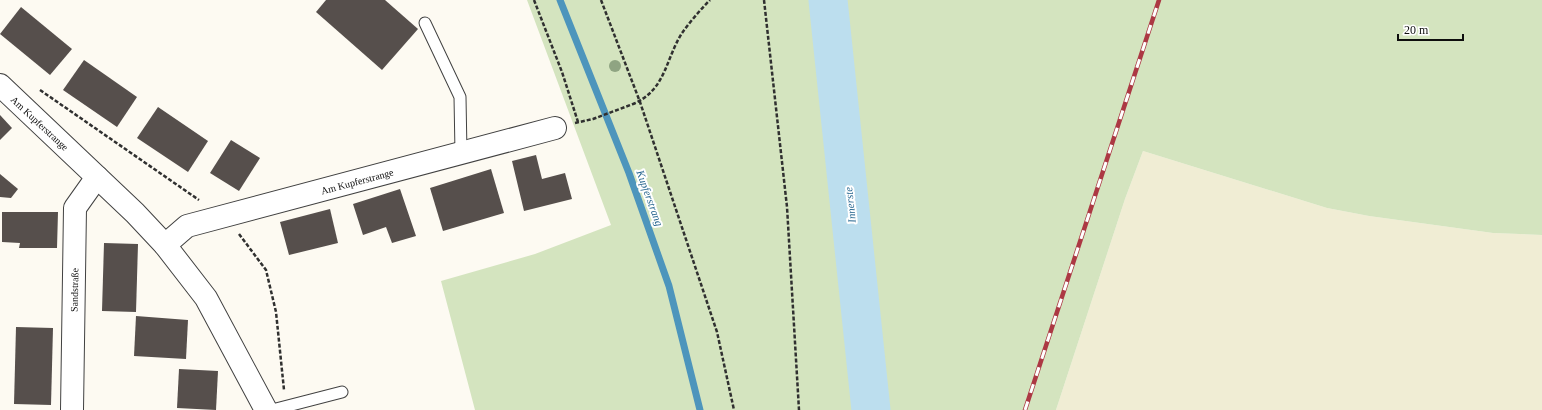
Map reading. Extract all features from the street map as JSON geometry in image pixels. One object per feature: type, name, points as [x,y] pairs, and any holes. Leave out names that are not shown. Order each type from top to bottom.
[{"type":"street","name":"Am Kupferstrange","points":[[0,85],[135,213],[165,245],[206,298],[266,410]]},
{"type":"street","name":"Am Kupferstrange","points":[[165,245],[187,226],[555,128]]},
{"type":"street","name":"Sandstraße","points":[[72,410],[75,208],[97,177]]},
{"type":"lane","points":[[425,23],[460,97],[461,153]]},
{"type":"lane","points":[[272,410],[342,392]]},
{"type":"path","points":[[534,0],[562,72],[578,122],[593,119],[640,102],[657,87],[682,34],[710,0]]},
{"type":"path","points":[[601,0],[640,102],[717,332],[734,410]]},
{"type":"path","points":[[764,0],[787,207],[798,410]]},
{"type":"shaded area","points":[[1143,151],[1327,208],[1369,216],[1493,233],[1542,235],[1542,410],[1056,410],[1125,199]]},
{"type":"green space","points":[[527,0],[1542,0],[1542,235],[1493,233],[1369,216],[1327,208],[1143,151],[1125,199],[1056,410],[475,410],[441,281],[535,254],[611,225]]},
{"type":"building","points":[[326,0],[385,0],[418,29],[382,70],[316,12]]},
{"type":"building","points":[[21,7],[72,49],[50,75],[0,34]]},
{"type":"building","points":[[84,60],[137,97],[117,127],[63,90]]},
{"type":"building","points":[[158,107],[208,141],[188,172],[137,138]]},
{"type":"building","points":[[0,115],[12,128],[0,140]]},
{"type":"building","points":[[231,140],[260,158],[239,191],[210,173]]},
{"type":"building","points":[[536,155],[542,179],[565,173],[572,199],[524,211],[512,161]]},
{"type":"building","points":[[491,169],[504,213],[443,231],[430,188]]},
{"type":"building","points":[[0,174],[18,189],[11,198],[0,197]]},
{"type":"building","points":[[400,189],[416,236],[392,243],[386,227],[363,235],[353,204]]},
{"type":"building","points":[[330,209],[338,243],[289,255],[280,222]]},
{"type":"building","points":[[2,212],[58,212],[57,248],[19,248],[20,243],[2,242]]},
{"type":"building","points":[[104,243],[138,244],[136,312],[102,311]]},
{"type":"building","points":[[136,316],[188,320],[186,359],[134,356]]},
{"type":"building","points":[[16,327],[53,328],[51,405],[14,404]]},
{"type":"building","points":[[179,369],[218,371],[216,410],[177,408]]},
{"type":"waterway","name":"Kupferstrang","points":[[560,0],[629,173],[669,286],[700,410]]},
{"type":"waterway","name":"Innerste","points":[[828,0],[871,410]]},
{"type":"railway","points":[[1025,410],[1159,0]]}]
